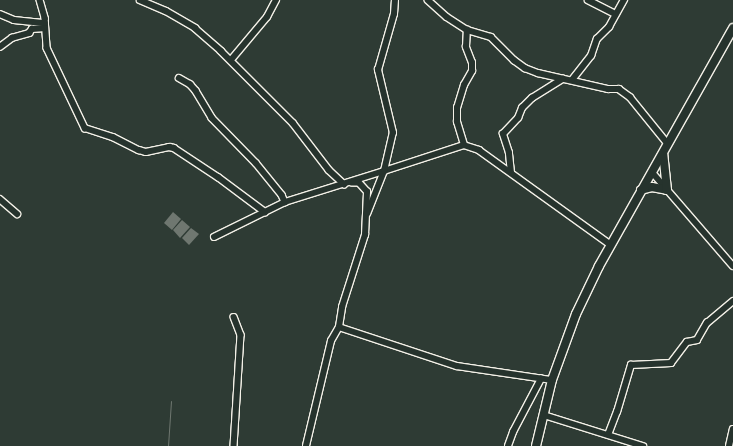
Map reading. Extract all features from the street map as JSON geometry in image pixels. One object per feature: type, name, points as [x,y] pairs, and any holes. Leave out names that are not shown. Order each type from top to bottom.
[{"type":"main road","points":[[536,446],[552,380],[576,314],[610,244],[730,41],[733,28]]},
{"type":"main road","points":[[641,190],[652,187],[667,190],[664,178],[663,152]]},
{"type":"street","points":[[40,0],[47,48],[85,128],[113,136],[146,152],[169,147],[174,148],[218,176],[264,212]]},
{"type":"street","points":[[140,0],[166,11],[195,28],[231,60],[293,123],[329,170],[347,183],[359,183],[367,192],[365,235],[342,307],[339,327],[331,341],[306,446]]},
{"type":"street","points":[[231,60],[267,16],[276,0]]},
{"type":"street","points":[[367,214],[384,171],[393,133],[378,70],[394,14],[395,0]]},
{"type":"street","points":[[428,0],[467,30],[491,37],[525,68],[608,89],[618,88],[630,97],[668,144]]},
{"type":"street","points":[[588,0],[616,14]]},
{"type":"street","points":[[572,80],[591,56],[596,39],[609,27],[624,0]]},
{"type":"street","points":[[0,14],[14,20],[45,25]]},
{"type":"street","points":[[0,47],[13,38],[45,25]]},
{"type":"street","points":[[464,145],[457,122],[457,108],[464,85],[472,72],[472,63],[466,47],[467,30]]},
{"type":"street","points":[[179,78],[190,84],[196,91],[212,118],[256,164],[282,194],[285,202]]},
{"type":"street","points":[[511,173],[509,153],[503,134],[518,118],[522,108],[532,98],[563,79]]},
{"type":"street","points":[[214,237],[285,202],[464,145],[479,150],[610,244]]},
{"type":"street","points":[[652,172],[733,266]]},
{"type":"street","points":[[0,198],[17,214]]},
{"type":"street","points":[[608,436],[631,365],[671,362],[687,342],[697,340],[711,318],[733,301]]},
{"type":"street","points":[[234,317],[242,336],[234,446]]},
{"type":"street","points":[[339,327],[457,366],[552,380]]},
{"type":"street","points":[[508,446],[513,432],[541,379]]},
{"type":"street","points":[[544,415],[643,446]]},
{"type":"street","points":[[729,446],[733,429]]},
{"type":"shaded area","points":[[173,212],[181,219],[172,230],[164,223]]},
{"type":"shaded area","points":[[182,220],[190,227],[180,238],[173,230]]},
{"type":"shaded area","points":[[191,228],[199,234],[189,245],[182,238]]},
{"type":"waterway","points":[[168,446],[171,401]]}]
